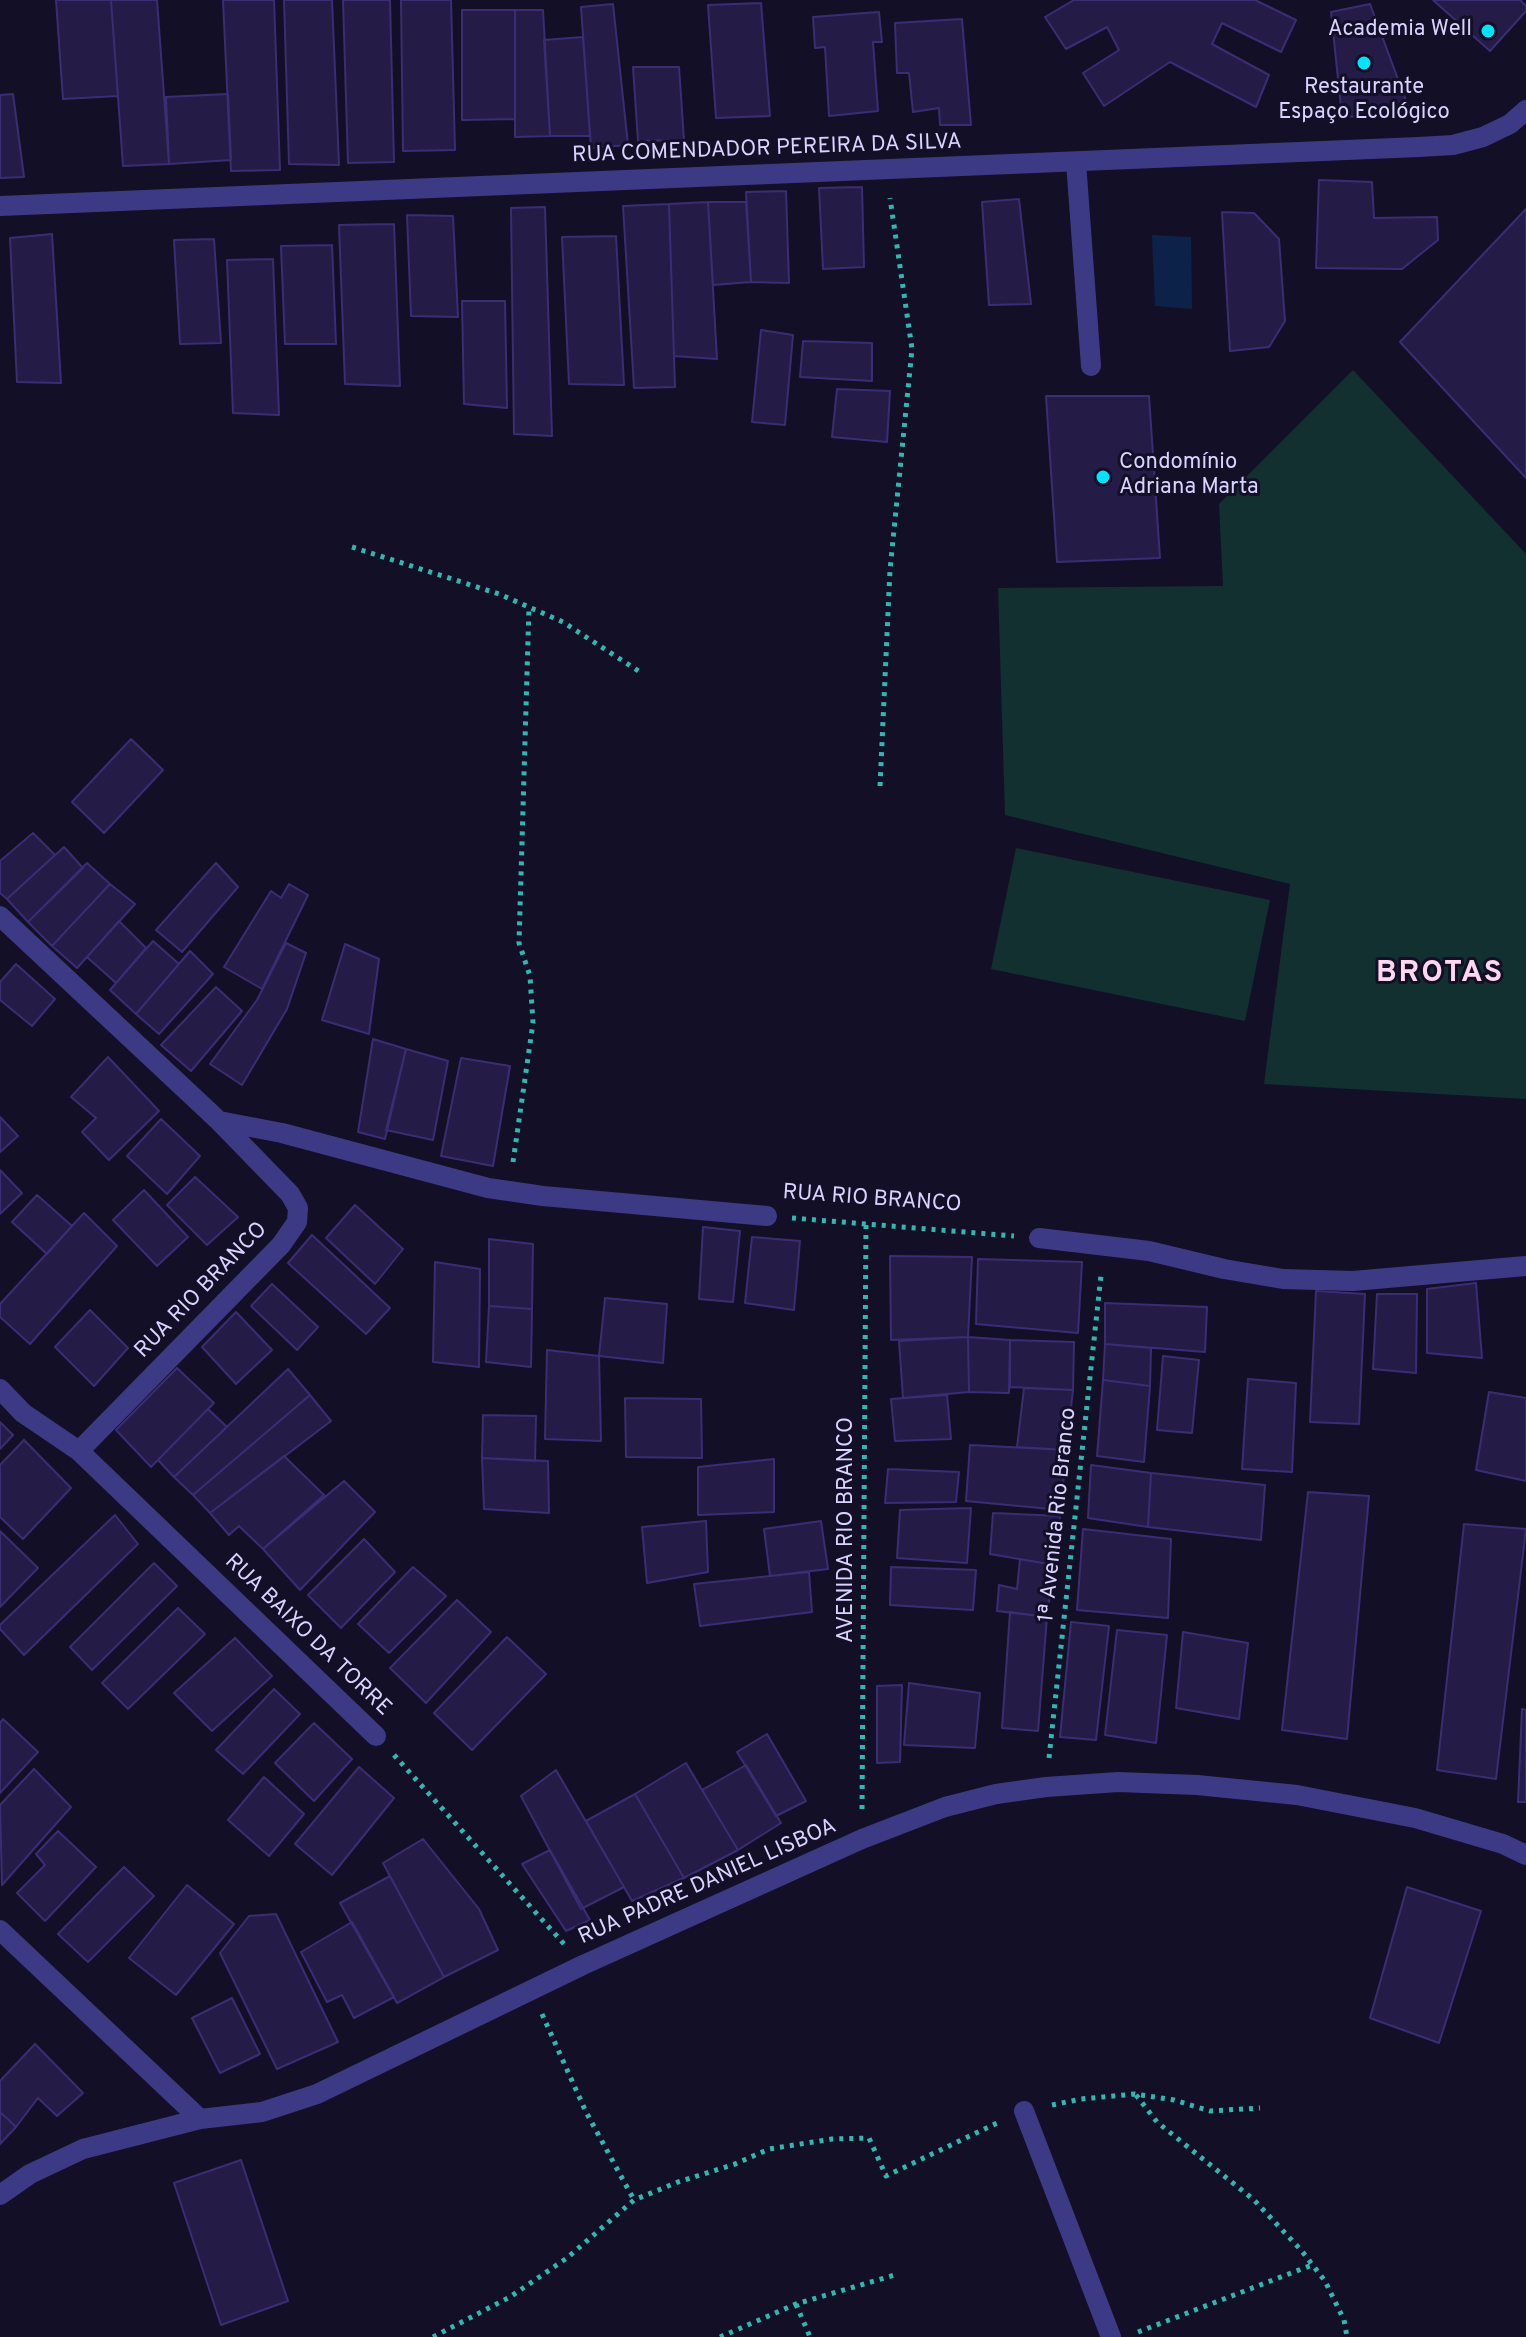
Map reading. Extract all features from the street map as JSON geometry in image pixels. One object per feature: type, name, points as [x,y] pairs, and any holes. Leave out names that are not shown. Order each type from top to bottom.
[{"type":"street","name":"RUA COMENDADOR PEREIRA DA SILVA","points":[[0,206],[1453,145],[1483,137],[1510,124],[1526,110]]},
{"type":"street","points":[[1076,162],[1091,366]]},
{"type":"street","name":"RUA RIO BRANCO","points":[[0,916],[219,1121],[290,1194],[298,1208],[297,1222],[281,1245],[79,1451]]},
{"type":"street","name":"RUA RIO BRANCO","points":[[219,1121],[282,1133],[509,1192],[767,1216]]},
{"type":"street","points":[[1039,1238],[1149,1251],[1283,1279],[1353,1281],[1526,1266]]},
{"type":"street","name":"RUA BAIXO DA TORRE","points":[[0,1389],[23,1413],[79,1451],[376,1736]]},
{"type":"street","name":"RUA PADRE DANIEL LISBOA","points":[[0,2195],[30,2174],[83,2149],[200,2119],[262,2112],[317,2094],[531,1991],[862,1839],[945,1807],[996,1794],[1118,1782],[1197,1785],[1297,1795],[1415,1818],[1503,1844],[1526,1855]]},
{"type":"street","points":[[0,1930],[200,2119]]},
{"type":"street","points":[[1024,2111],[1111,2337]]},
{"type":"path","points":[[880,786],[890,570],[912,349],[886,170]]},
{"type":"path","points":[[352,547],[499,594],[529,607],[563,622],[640,672]]},
{"type":"path","points":[[509,1192],[533,1023],[530,976],[519,943],[529,607]]},
{"type":"path","name":"RUA RIO BRANCO","points":[[767,1216],[1039,1238]]},
{"type":"path","name":"AVENIDA RIO BRANCO","points":[[862,1839],[866,1222]]},
{"type":"path","name":"1ª Avenida Rio Branco","points":[[1046,1787],[1104,1246]]},
{"type":"path","name":"RUA BAIXO DA TORRE","points":[[376,1736],[560,1940]]},
{"type":"path","points":[[531,1991],[586,2112],[634,2200]]},
{"type":"path","points":[[433,2337],[533,2282],[567,2258],[634,2200],[769,2149],[832,2139],[869,2138],[886,2176],[1024,2111],[1081,2099],[1135,2094],[1174,2100],[1210,2111],[1260,2108]]},
{"type":"path","points":[[1135,2094],[1157,2122],[1254,2200],[1312,2265],[1325,2281],[1344,2320],[1347,2337]]},
{"type":"path","points":[[1126,2337],[1312,2265]]},
{"type":"path","points":[[720,2337],[796,2304],[898,2274]]},
{"type":"path","points":[[796,2304],[810,2337]]},
{"type":"green space","points":[[1353,370],[1526,554],[1526,1099],[1264,1084],[1290,884],[1005,815],[998,588],[1223,586],[1219,504]]},
{"type":"green space","points":[[1016,848],[1270,900],[1245,1021],[991,969]]},
{"type":"water","points":[[1152,235],[1191,237],[1192,309],[1155,306]]},
{"type":"building","points":[[56,0],[111,0],[118,96],[63,99]]},
{"type":"building","points":[[111,0],[157,0],[169,164],[123,166]]},
{"type":"building","points":[[223,0],[274,0],[280,170],[231,171]]},
{"type":"building","points":[[284,0],[332,0],[339,165],[289,164]]},
{"type":"building","points":[[343,0],[390,0],[394,162],[348,163]]},
{"type":"building","points":[[401,0],[451,0],[455,150],[403,151]]},
{"type":"building","points":[[1074,0],[1255,0],[1296,20],[1281,52],[1222,23],[1212,44],[1269,75],[1256,107],[1170,62],[1104,106],[1083,73],[1119,50],[1107,27],[1066,49],[1045,17]]},
{"type":"building","name":"Academia Well","points":[[1433,0],[1520,0],[1526,11],[1490,51]]},
{"type":"building","points":[[761,3],[770,116],[716,118],[708,5]]},
{"type":"building","points":[[613,4],[628,145],[591,148],[581,7]]},
{"type":"building","name":"Restaurante Espaço Ecológico","points":[[1370,4],[1411,114],[1342,117],[1331,12]]},
{"type":"building","points":[[462,10],[515,10],[515,119],[462,120]]},
{"type":"building","points":[[515,10],[543,10],[550,136],[515,137]]},
{"type":"building","points":[[879,12],[882,42],[873,42],[878,111],[829,116],[825,47],[815,48],[813,17]]},
{"type":"building","points":[[962,19],[971,125],[940,125],[939,108],[913,112],[909,73],[897,73],[895,23]]},
{"type":"building","points":[[583,37],[590,136],[550,136],[544,40]]},
{"type":"building","points":[[633,67],[679,67],[684,140],[638,141]]},
{"type":"building","points":[[13,94],[24,177],[0,178],[0,95]]},
{"type":"building","points":[[228,94],[231,160],[169,164],[166,97]]},
{"type":"building","points":[[1319,180],[1372,182],[1374,218],[1437,217],[1438,240],[1402,269],[1316,268]]},
{"type":"building","points":[[862,187],[864,267],[823,269],[819,188]]},
{"type":"building","points":[[786,191],[789,283],[751,282],[746,192]]},
{"type":"building","points":[[1019,199],[1031,304],[989,305],[982,202]]},
{"type":"building","points":[[708,202],[717,359],[674,356],[669,204]]},
{"type":"building","points":[[708,202],[746,202],[751,282],[713,285]]},
{"type":"building","points":[[669,204],[675,387],[634,388],[623,206]]},
{"type":"building","points":[[545,207],[552,436],[514,434],[511,208]]},
{"type":"building","points":[[1526,209],[1526,478],[1400,342]]},
{"type":"building","points":[[1222,212],[1254,213],[1279,239],[1285,321],[1269,347],[1230,351]]},
{"type":"building","points":[[407,215],[453,216],[458,317],[411,316]]},
{"type":"building","points":[[394,224],[400,386],[345,384],[339,225]]},
{"type":"building","points":[[52,234],[61,383],[17,382],[10,238]]},
{"type":"building","points":[[616,236],[624,385],[569,384],[562,237]]},
{"type":"building","points":[[214,239],[221,343],[180,344],[174,240]]},
{"type":"building","points":[[332,245],[336,344],[285,344],[281,246]]},
{"type":"building","points":[[273,259],[279,415],[233,413],[227,260]]},
{"type":"building","points":[[462,301],[505,301],[507,408],[464,404]]},
{"type":"building","points":[[761,330],[793,335],[785,425],[752,422]]},
{"type":"building","points":[[803,341],[872,343],[872,381],[800,377]]},
{"type":"building","points":[[837,389],[890,391],[887,442],[832,437]]},
{"type":"building","name":"Condomínio Adriana Marta","points":[[1046,396],[1149,396],[1160,558],[1057,562]]},
{"type":"building","points":[[131,739],[163,770],[104,833],[72,802]]},
{"type":"building","points":[[33,833],[55,855],[7,899],[0,893],[0,861]]},
{"type":"building","points":[[64,847],[83,868],[28,922],[7,899]]},
{"type":"building","points":[[87,863],[110,884],[52,946],[28,922]]},
{"type":"building","points":[[216,863],[238,887],[182,952],[156,930]]},
{"type":"building","points":[[110,884],[135,904],[77,968],[52,946]]},
{"type":"building","points":[[289,884],[308,895],[262,989],[224,967],[271,891],[281,898]]},
{"type":"building","points":[[119,921],[146,948],[116,983],[87,957]]},
{"type":"building","points":[[153,941],[179,964],[136,1014],[110,990]]},
{"type":"building","points":[[286,943],[306,953],[287,1009],[242,1085],[210,1064],[257,1000]]},
{"type":"building","points":[[345,944],[379,959],[369,1034],[322,1020]]},
{"type":"building","points":[[190,951],[213,974],[159,1034],[136,1014]]},
{"type":"building","points":[[16,964],[55,999],[32,1026],[0,1000],[0,982]]},
{"type":"building","points":[[216,987],[242,1011],[191,1071],[161,1045]]},
{"type":"building","points":[[373,1039],[406,1049],[385,1139],[358,1132]]},
{"type":"building","points":[[406,1049],[448,1061],[433,1140],[386,1130]]},
{"type":"building","points":[[108,1057],[159,1111],[109,1160],[82,1132],[96,1118],[71,1097]]},
{"type":"building","points":[[461,1058],[510,1066],[493,1166],[441,1156]]},
{"type":"building","points":[[0,1117],[18,1136],[0,1152]]},
{"type":"building","points":[[161,1119],[200,1156],[167,1194],[127,1156]]},
{"type":"building","points":[[0,1170],[22,1193],[0,1214]]},
{"type":"building","points":[[195,1177],[238,1217],[207,1245],[167,1205]]},
{"type":"building","points":[[144,1190],[188,1237],[157,1266],[113,1220]]},
{"type":"building","points":[[37,1195],[72,1226],[47,1254],[12,1222]]},
{"type":"building","points":[[355,1205],[403,1249],[375,1284],[326,1238]]},
{"type":"building","points":[[84,1213],[117,1246],[30,1344],[0,1317],[0,1304]]},
{"type":"building","points":[[703,1227],[740,1231],[733,1302],[699,1299]]},
{"type":"building","points":[[312,1235],[390,1308],[366,1334],[288,1263]]},
{"type":"building","points":[[752,1237],[800,1241],[794,1310],[745,1303]]},
{"type":"building","points":[[489,1239],[533,1244],[532,1309],[489,1306]]},
{"type":"building","points":[[890,1256],[972,1257],[968,1337],[891,1340]]},
{"type":"building","points":[[978,1259],[1082,1262],[1078,1333],[976,1324]]},
{"type":"building","points":[[435,1262],[480,1269],[479,1367],[433,1362]]},
{"type":"building","points":[[1476,1283],[1482,1358],[1427,1353],[1427,1289]]},
{"type":"building","points":[[272,1284],[318,1327],[297,1350],[251,1306]]},
{"type":"building","points":[[1316,1291],[1365,1294],[1359,1424],[1310,1422]]},
{"type":"building","points":[[1377,1294],[1417,1294],[1416,1373],[1373,1369]]},
{"type":"building","points":[[605,1298],[667,1304],[663,1363],[599,1356]]},
{"type":"building","points":[[1105,1303],[1207,1307],[1205,1352],[1105,1344]]},
{"type":"building","points":[[489,1306],[532,1309],[531,1367],[486,1362]]},
{"type":"building","points":[[90,1310],[128,1348],[94,1386],[55,1347]]},
{"type":"building","points":[[236,1312],[272,1350],[236,1384],[202,1347]]},
{"type":"building","points":[[968,1337],[1010,1340],[1009,1393],[969,1392]]},
{"type":"building","points":[[968,1337],[969,1392],[903,1398],[899,1341]]},
{"type":"building","points":[[1010,1340],[1074,1342],[1073,1390],[1010,1387]]},
{"type":"building","points":[[1105,1344],[1151,1348],[1150,1386],[1103,1380]]},
{"type":"building","points":[[547,1350],[599,1356],[601,1441],[545,1439]]},
{"type":"building","points":[[1163,1356],[1199,1360],[1192,1433],[1157,1430]]},
{"type":"building","points":[[177,1368],[214,1403],[151,1467],[116,1430]]},
{"type":"building","points":[[288,1369],[310,1395],[193,1495],[174,1477]]},
{"type":"building","points":[[1248,1379],[1296,1383],[1292,1472],[1242,1469]]},
{"type":"building","points":[[1103,1380],[1150,1386],[1144,1462],[1097,1456]]},
{"type":"building","points":[[1024,1388],[1073,1390],[1066,1450],[1017,1447]]},
{"type":"building","points":[[1489,1392],[1526,1398],[1526,1481],[1476,1470]]},
{"type":"building","points":[[310,1395],[331,1421],[210,1513],[193,1495]]},
{"type":"building","points":[[947,1395],[951,1439],[895,1441],[891,1399]]},
{"type":"building","points":[[625,1398],[701,1399],[702,1458],[626,1457]]},
{"type":"building","points":[[208,1409],[227,1427],[174,1477],[158,1460]]},
{"type":"building","points":[[483,1415],[536,1416],[535,1461],[482,1458]]},
{"type":"building","points":[[0,1422],[13,1435],[0,1449]]},
{"type":"building","points":[[24,1440],[71,1488],[23,1539],[0,1517],[0,1465]]},
{"type":"building","points":[[970,1445],[1066,1450],[1061,1510],[966,1501]]},
{"type":"building","points":[[284,1456],[324,1495],[263,1549],[239,1526],[229,1535],[210,1513]]},
{"type":"building","points":[[482,1458],[548,1461],[549,1513],[484,1509]]},
{"type":"building","points":[[774,1459],[774,1512],[698,1515],[698,1467]]},
{"type":"building","points":[[1091,1465],[1151,1473],[1148,1527],[1088,1518]]},
{"type":"building","points":[[888,1469],[959,1472],[956,1502],[885,1503]]},
{"type":"building","points":[[1151,1473],[1265,1485],[1261,1540],[1148,1527]]},
{"type":"building","points":[[344,1481],[375,1512],[300,1590],[263,1549]]},
{"type":"building","points":[[1308,1492],[1369,1496],[1347,1739],[1282,1730]]},
{"type":"building","points":[[971,1508],[967,1563],[897,1558],[900,1510]]},
{"type":"building","points":[[993,1513],[1060,1516],[1054,1565],[990,1554]]},
{"type":"building","points":[[115,1515],[138,1544],[24,1655],[0,1629],[0,1625]]},
{"type":"building","points":[[706,1521],[708,1572],[647,1583],[642,1527]]},
{"type":"building","points":[[821,1521],[828,1569],[770,1576],[764,1529]]},
{"type":"building","points":[[1464,1524],[1526,1529],[1496,1779],[1437,1770]]},
{"type":"building","points":[[1083,1529],[1171,1539],[1168,1618],[1077,1610]]},
{"type":"building","points":[[0,1531],[38,1568],[0,1607]]},
{"type":"building","points":[[364,1539],[395,1572],[341,1628],[308,1595]]},
{"type":"building","points":[[1020,1559],[1054,1565],[1047,1617],[997,1611],[999,1585],[1017,1589]]},
{"type":"building","points":[[154,1563],[177,1586],[92,1670],[70,1647]]},
{"type":"building","points":[[413,1567],[446,1596],[389,1653],[358,1624]]},
{"type":"building","points":[[891,1567],[976,1570],[973,1610],[890,1605]]},
{"type":"building","points":[[809,1572],[812,1612],[700,1626],[694,1584]]},
{"type":"building","points":[[457,1600],[491,1632],[426,1703],[390,1668]]},
{"type":"building","points":[[178,1608],[205,1634],[128,1709],[102,1683]]},
{"type":"building","points":[[1010,1612],[1047,1617],[1038,1731],[1002,1728]]},
{"type":"building","points":[[1071,1622],[1109,1626],[1096,1740],[1060,1737]]},
{"type":"building","points":[[1117,1630],[1167,1635],[1156,1743],[1105,1735]]},
{"type":"building","points":[[1183,1632],[1248,1643],[1239,1719],[1176,1708]]},
{"type":"building","points":[[507,1637],[546,1674],[472,1750],[434,1713]]},
{"type":"building","points":[[235,1638],[272,1676],[212,1731],[174,1693]]},
{"type":"building","points":[[909,1683],[980,1693],[975,1748],[904,1745]]},
{"type":"building","points":[[902,1685],[900,1762],[877,1763],[877,1686]]},
{"type":"building","points":[[274,1689],[300,1714],[243,1774],[216,1750]]},
{"type":"building","points":[[1522,1709],[1526,1710],[1526,1802],[1518,1802]]},
{"type":"building","points":[[3,1719],[38,1752],[0,1793],[0,1723]]},
{"type":"building","points":[[314,1723],[352,1759],[314,1801],[275,1763]]},
{"type":"building","points":[[767,1734],[806,1801],[776,1816],[737,1752]]},
{"type":"building","points":[[686,1763],[738,1850],[684,1878],[635,1794]]},
{"type":"building","points":[[746,1765],[781,1823],[738,1850],[702,1790]]},
{"type":"building","points":[[359,1767],[394,1798],[332,1875],[295,1844]]},
{"type":"building","points":[[34,1769],[71,1807],[2,1885],[0,1805]]},
{"type":"building","points":[[556,1770],[624,1887],[581,1909],[521,1796]]},
{"type":"building","points":[[264,1777],[304,1814],[269,1856],[228,1820]]},
{"type":"building","points":[[635,1794],[684,1878],[632,1901],[586,1821]]},
{"type":"building","points":[[58,1831],[96,1867],[45,1921],[17,1893],[45,1865],[36,1854]]},
{"type":"building","points":[[423,1839],[479,1909],[498,1950],[444,1977],[383,1863]]},
{"type":"building","points":[[550,1850],[590,1920],[566,1931],[522,1864]]},
{"type":"building","points":[[124,1867],[154,1896],[88,1962],[58,1934]]},
{"type":"building","points":[[390,1876],[444,1977],[397,2003],[340,1903]]},
{"type":"building","points":[[187,1885],[234,1924],[176,1995],[129,1958]]},
{"type":"building","points":[[1407,1887],[1481,1911],[1439,2043],[1370,2018]]},
{"type":"building","points":[[276,1914],[338,2042],[277,2069],[220,1953],[249,1916]]},
{"type":"building","points":[[352,1922],[394,1997],[354,2018],[342,1995],[327,2002],[301,1952]]},
{"type":"building","points":[[232,1998],[260,2054],[220,2073],[192,2018]]},
{"type":"building","points":[[35,2044],[83,2093],[57,2116],[38,2098],[16,2127],[0,2112],[0,2081]]},
{"type":"building","points":[[0,2112],[16,2127],[0,2144]]},
{"type":"building","points":[[241,2160],[288,2301],[221,2325],[174,2183]]},
{"type":"place","name":"Academia Well","points":[[1488,31]]},
{"type":"place","name":"Restaurante Espaço Ecológico","points":[[1364,63]]},
{"type":"place","name":"Condomínio Adriana Marta","points":[[1103,477]]},
{"type":"district","name":"BROTAS","points":[[1440,975]]}]
